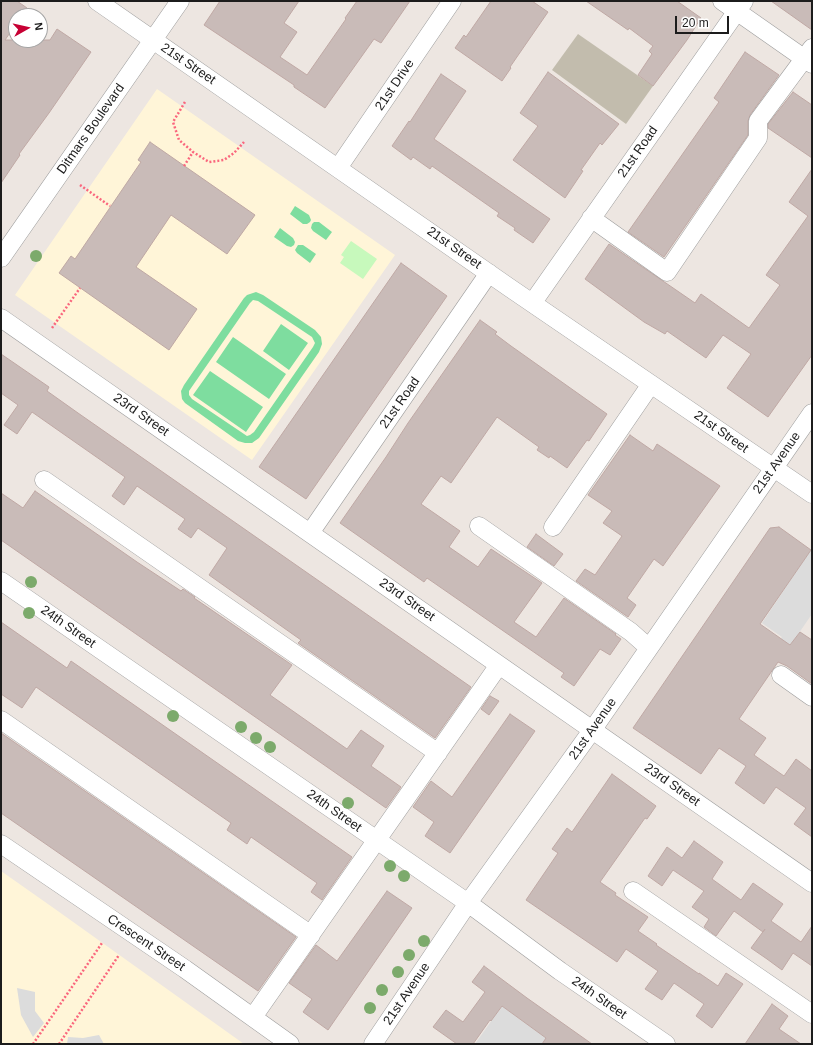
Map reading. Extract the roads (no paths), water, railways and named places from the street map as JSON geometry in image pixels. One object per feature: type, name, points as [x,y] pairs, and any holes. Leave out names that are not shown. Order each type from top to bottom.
[{"type":"street","name":"21st Street","points":[[98,1],[153,41],[812,494]]},
{"type":"street","name":"Ditmars Boulevard","points":[[1,258],[180,1]]},
{"type":"street","name":"21st Drive","points":[[338,168],[452,1]]},
{"type":"street","points":[[592,218],[667,272],[758,138],[758,121],[809,57],[740,6],[722,1]]},
{"type":"street","name":"21st Road","points":[[533,302],[740,6]]},
{"type":"street","name":"21st Road","points":[[310,533],[489,273]]},
{"type":"street","name":"23rd Street","points":[[1,318],[812,882]]},
{"type":"street","points":[[553,527],[651,384]]},
{"type":"street","name":"21st Avenue","points":[[373,1044],[468,903],[593,729],[812,413]]},
{"type":"street","points":[[44,480],[438,753]]},
{"type":"street","points":[[478,526],[631,632],[649,648]]},
{"type":"street","name":"24th Street","points":[[1,580],[468,903],[560,971],[666,1044]]},
{"type":"street","points":[[253,1017],[499,665]]},
{"type":"street","points":[[781,675],[812,697]]},
{"type":"street","points":[[1,720],[311,935]]},
{"type":"street","name":"Crescent Street","points":[[1,844],[290,1044]]},
{"type":"street","points":[[633,891],[812,1014]]}]
